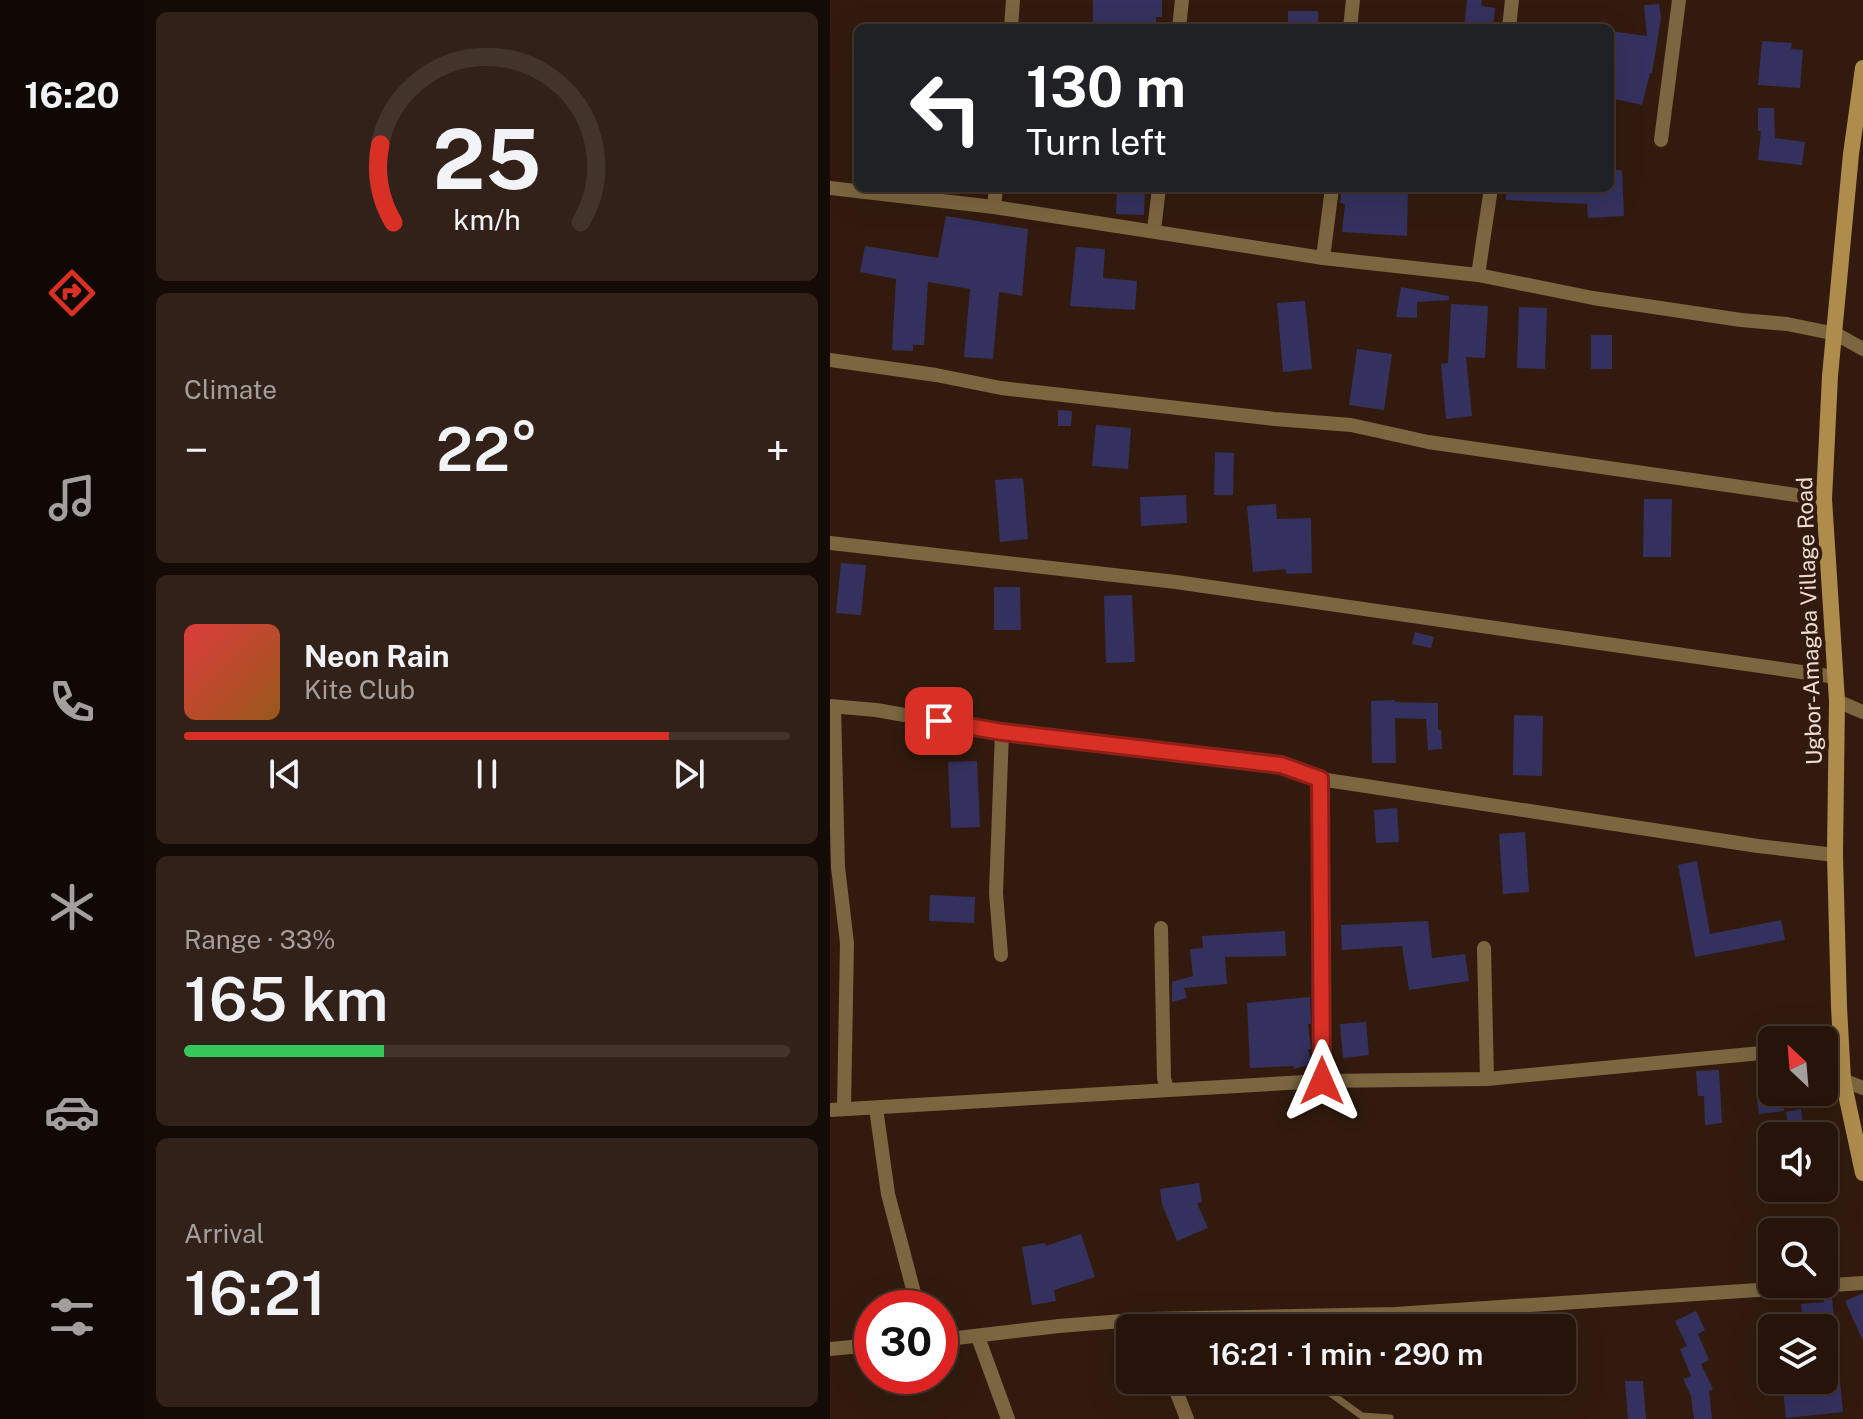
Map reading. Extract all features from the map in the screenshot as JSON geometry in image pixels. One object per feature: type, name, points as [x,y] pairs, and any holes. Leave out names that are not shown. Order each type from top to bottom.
[{"type":"street","points":[[1011,24],[1013,0]]},
{"type":"street","points":[[1179,24],[1182,0]]},
{"type":"street","points":[[1350,24],[1353,0]]},
{"type":"street","points":[[1509,24],[1512,0]]},
{"type":"street","points":[[1661,140],[1679,0]]},
{"type":"street","name":"Ugbor-Amagba Village Road","points":[[1832,1026],[1837,701],[1824,499],[1830,376],[1857,157],[1863,68]]},
{"type":"street","points":[[830,188],[854,191]]},
{"type":"street","points":[[865,192],[1154,230],[1323,258],[1478,275],[1593,298],[1787,324],[1836,334],[1863,349]]},
{"type":"street","points":[[994,207],[996,192]]},
{"type":"street","points":[[1154,230],[1159,192]]},
{"type":"street","points":[[1323,258],[1331,192]]},
{"type":"street","points":[[1478,275],[1490,192]]},
{"type":"street","points":[[830,360],[1017,390],[1351,425],[1428,442],[1824,499]]},
{"type":"street","points":[[830,543],[1176,582],[1836,677]]},
{"type":"street","points":[[1837,701],[1863,712]]},
{"type":"street","points":[[1758,1053],[1487,1079],[1322,1081],[837,1109],[847,943],[838,867],[832,707],[876,710],[1002,732],[1281,765],[1320,779],[1835,855]]},
{"type":"street","points":[[1001,955],[996,893],[1002,732]]},
{"type":"street","points":[[1320,779],[1322,1081]]},
{"type":"street","points":[[1161,928],[1164,1078],[1167,1089]]},
{"type":"street","points":[[1484,948],[1487,1079]]},
{"type":"street","name":"Ugbor-Amagba Village Road","points":[[1838,1065],[1863,1173]]},
{"type":"street","points":[[1843,1080],[1863,1088]]},
{"type":"street","points":[[876,1108],[888,1194],[913,1290]]},
{"type":"street","points":[[1397,1314],[1863,1283]]},
{"type":"street","points":[[958,1339],[1059,1326],[1116,1325]]},
{"type":"street","points":[[978,1337],[1008,1419]]},
{"type":"street","points":[[830,1349],[854,1347]]},
{"type":"street","points":[[1177,1394],[1187,1419]]},
{"type":"lane","points":[[1331,1394],[1362,1416],[1390,1418]]},
{"type":"building","points":[[1093,0],[1162,0],[1162,17],[1156,17],[1156,24],[1093,24]]},
{"type":"building","points":[[1467,0],[1482,0],[1481,6],[1495,8],[1493,24],[1464,24]]},
{"type":"building","points":[[1659,4],[1661,18],[1652,73],[1642,105],[1614,99],[1614,32],[1647,36],[1644,5]]},
{"type":"building","points":[[1288,11],[1318,11],[1318,24],[1288,24]]},
{"type":"building","points":[[1762,41],[1792,43],[1791,49],[1803,50],[1800,88],[1758,85]]},
{"type":"building","points":[[1758,108],[1774,108],[1775,138],[1805,142],[1802,165],[1758,160],[1761,131],[1758,131]]},
{"type":"building","points":[[1614,170],[1622,170],[1624,216],[1588,218],[1587,204],[1506,200],[1506,192],[1614,192]]},
{"type":"building","points":[[1117,192],[1145,192],[1144,215],[1116,214]]},
{"type":"building","points":[[1342,192],[1408,192],[1407,236],[1342,232],[1345,204],[1340,203]]},
{"type":"building","points":[[946,216],[1028,229],[1022,296],[999,292],[993,359],[964,357],[970,289],[928,282],[924,345],[913,345],[913,351],[892,350],[896,279],[860,272],[865,246],[938,258]]},
{"type":"building","points":[[1076,247],[1105,249],[1103,278],[1137,281],[1135,310],[1070,306]]},
{"type":"building","points":[[1401,287],[1449,296],[1449,300],[1417,302],[1417,318],[1396,317]]},
{"type":"building","points":[[1305,301],[1312,369],[1283,372],[1277,303]]},
{"type":"building","points":[[1451,304],[1488,306],[1485,358],[1466,357],[1472,416],[1446,419],[1441,364],[1448,363]]},
{"type":"building","points":[[1519,307],[1547,308],[1545,369],[1517,368]]},
{"type":"building","points":[[1591,335],[1612,335],[1612,369],[1591,369]]},
{"type":"building","points":[[1357,349],[1392,354],[1384,410],[1349,405]]},
{"type":"building","points":[[1058,410],[1072,411],[1071,426],[1058,426]]},
{"type":"building","points":[[1096,425],[1131,428],[1128,469],[1092,466]]},
{"type":"building","points":[[1215,452],[1234,453],[1233,495],[1214,495]]},
{"type":"building","points":[[1023,478],[1028,539],[1000,542],[995,480]]},
{"type":"building","points":[[1186,495],[1187,523],[1141,526],[1140,497]]},
{"type":"building","points":[[1644,499],[1672,499],[1671,557],[1643,557]]},
{"type":"building","points":[[1276,504],[1277,519],[1311,518],[1312,573],[1286,574],[1286,569],[1253,572],[1247,506]]},
{"type":"building","points":[[841,563],[866,565],[861,615],[836,613]]},
{"type":"building","points":[[994,587],[1020,587],[1021,630],[994,630]]},
{"type":"building","points":[[1132,595],[1135,662],[1106,663],[1104,596]]},
{"type":"building","points":[[1415,632],[1434,637],[1431,648],[1412,644]]},
{"type":"building","points":[[1371,701],[1438,703],[1442,749],[1428,750],[1426,719],[1395,718],[1396,763],[1372,763]]},
{"type":"building","points":[[1514,715],[1543,716],[1542,776],[1513,775]]},
{"type":"building","points":[[977,761],[980,827],[951,828],[948,762]]},
{"type":"building","points":[[1397,808],[1399,842],[1376,843],[1374,810]]},
{"type":"building","points":[[1525,832],[1529,892],[1503,894],[1499,834]]},
{"type":"building","points":[[1697,861],[1710,934],[1781,920],[1785,940],[1695,957],[1678,865]]},
{"type":"building","points":[[930,895],[975,897],[974,923],[929,921]]},
{"type":"building","points":[[1428,921],[1432,958],[1465,954],[1469,981],[1409,990],[1402,946],[1342,950],[1341,925]]},
{"type":"building","points":[[1285,931],[1286,956],[1225,957],[1227,984],[1184,988],[1187,998],[1172,1002],[1172,982],[1193,976],[1190,949],[1203,948],[1202,936]]},
{"type":"building","points":[[1310,997],[1311,1024],[1308,1024],[1311,1049],[1308,1049],[1312,1064],[1294,1069],[1293,1066],[1250,1068],[1247,1003]]},
{"type":"building","points":[[1366,1022],[1369,1055],[1343,1058],[1340,1024]]},
{"type":"building","points":[[1719,1070],[1722,1123],[1705,1125],[1704,1096],[1698,1096],[1696,1071]]},
{"type":"building","points":[[1758,1106],[1783,1106],[1784,1111],[1759,1114]]},
{"type":"building","points":[[1801,1109],[1803,1122],[1787,1122],[1786,1112]]},
{"type":"building","points":[[1199,1183],[1202,1202],[1197,1203],[1208,1228],[1177,1241],[1162,1204],[1160,1189]]},
{"type":"building","points":[[1081,1234],[1095,1277],[1054,1290],[1056,1301],[1032,1305],[1022,1247],[1045,1243],[1046,1246]]},
{"type":"building","points":[[1863,1293],[1863,1341],[1845,1301]]},
{"type":"building","points":[[1824,1298],[1832,1298],[1834,1314],[1802,1314],[1801,1304],[1824,1302]]},
{"type":"building","points":[[1696,1311],[1705,1330],[1698,1334],[1709,1360],[1701,1364],[1713,1389],[1709,1391],[1712,1419],[1694,1419],[1691,1396],[1683,1379],[1691,1376],[1680,1349],[1687,1346],[1675,1321]]},
{"type":"building","points":[[1838,1360],[1843,1412],[1786,1418],[1783,1394],[1838,1394]]},
{"type":"building","points":[[1625,1381],[1643,1381],[1646,1419],[1628,1419]]},
{"type":"route","points":[[939,721],[1002,732],[1281,765],[1320,779],[1322,1081]]}]
